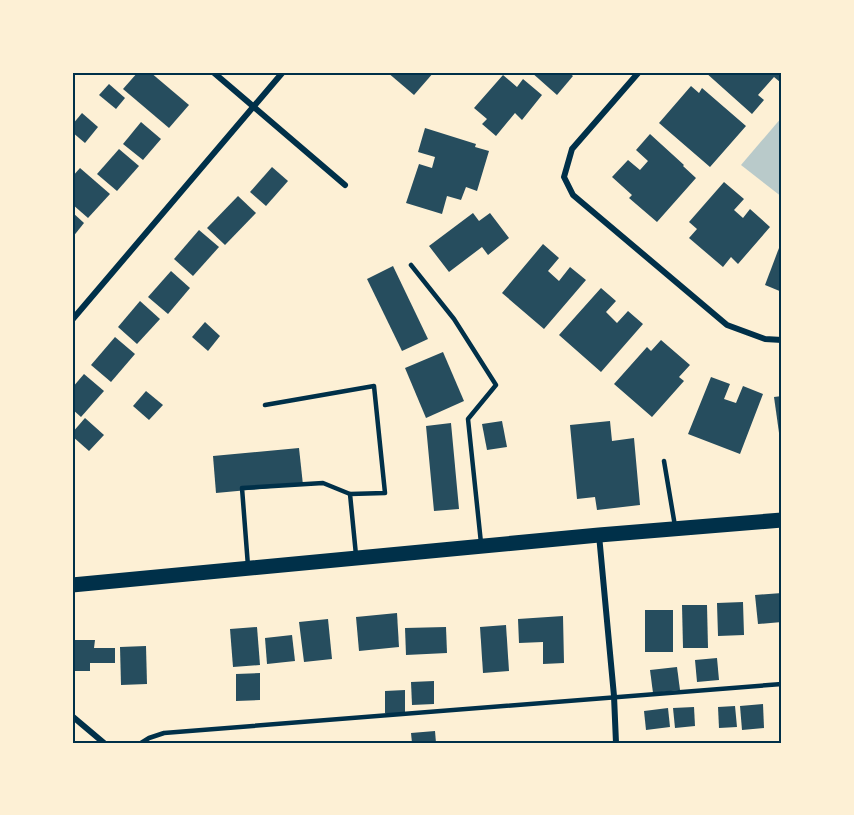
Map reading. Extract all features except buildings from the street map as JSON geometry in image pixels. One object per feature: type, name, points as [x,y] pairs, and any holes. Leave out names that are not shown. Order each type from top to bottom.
[{"type":"main road","points":[[72,585],[782,520]]},
{"type":"street","points":[[213,72],[345,185]]},
{"type":"street","points":[[72,320],[283,72]]},
{"type":"street","points":[[639,72],[572,149],[564,177],[573,195],[727,325],[765,339],[782,340]]},
{"type":"street","points":[[599,535],[614,696],[616,743]]},
{"type":"street","points":[[72,716],[104,743]]},
{"type":"lane","points":[[411,265],[454,319],[496,385],[468,419],[482,546]]},
{"type":"lane","points":[[248,568],[242,488],[323,483],[350,494],[385,493],[374,386],[265,405]]},
{"type":"lane","points":[[664,461],[676,529]]},
{"type":"lane","points":[[350,494],[356,558]]},
{"type":"lane","points":[[141,743],[164,733],[782,684]]},
{"type":"shaded area","points":[[782,117],[782,197],[741,165]]}]
